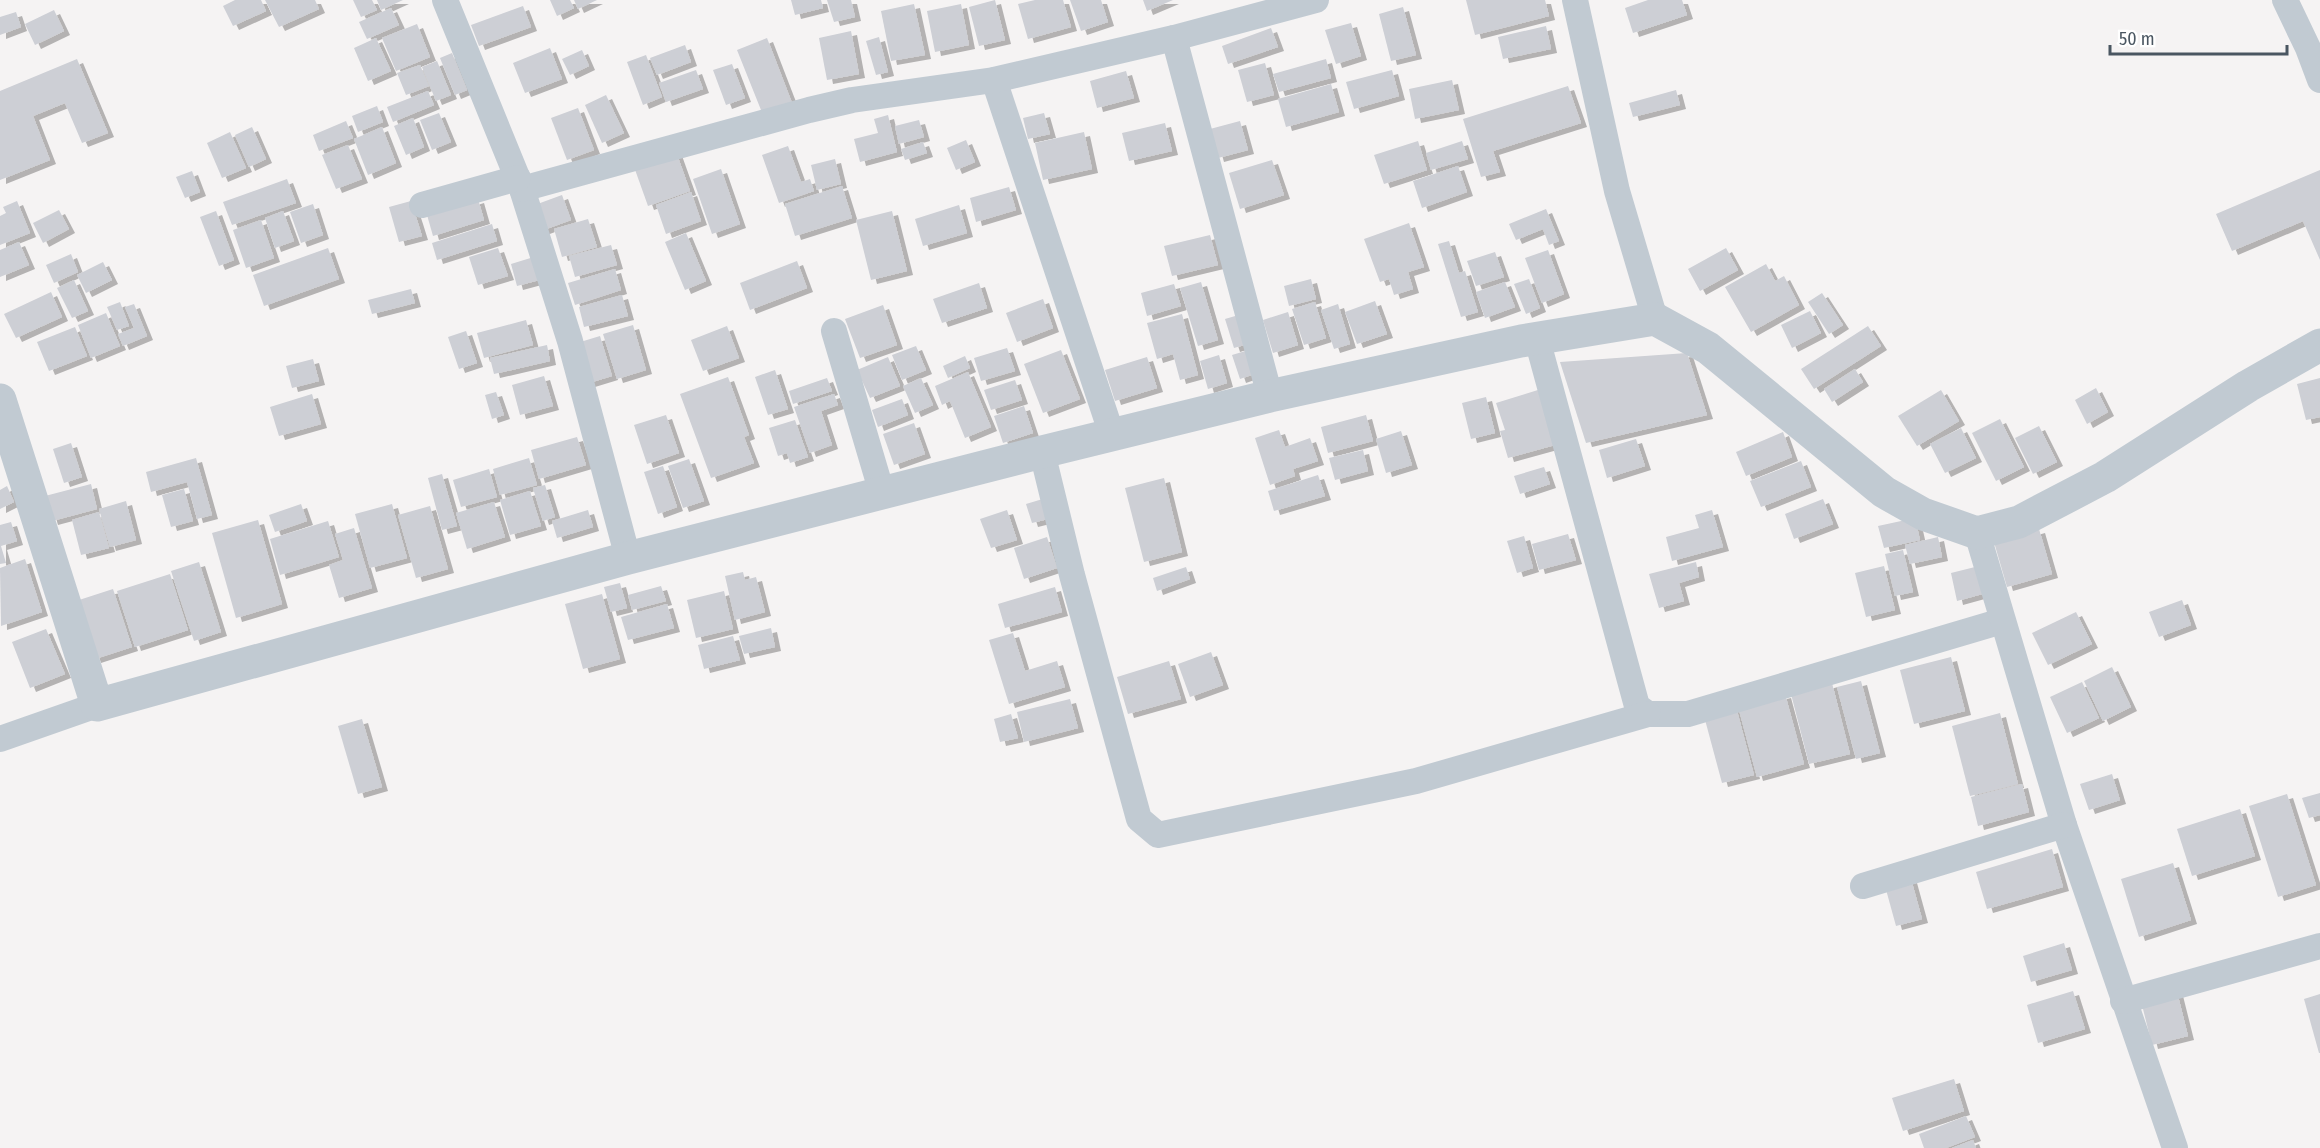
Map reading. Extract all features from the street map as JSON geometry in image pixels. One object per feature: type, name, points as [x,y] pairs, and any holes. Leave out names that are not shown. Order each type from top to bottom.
[{"type":"street","points":[[445,0],[520,183],[570,341],[627,558]]},
{"type":"street","points":[[422,205],[520,183],[852,100],[994,80],[1174,38],[1316,0]]},
{"type":"street","points":[[1575,0],[1617,192],[1655,319]]},
{"type":"street","points":[[2285,0],[2308,48],[2320,80]]},
{"type":"street","points":[[1174,38],[1270,396]]},
{"type":"street","points":[[994,80],[1112,435]]},
{"type":"street","points":[[0,739],[96,705],[627,558],[1270,396],[1536,339],[1655,319],[1708,348],[1884,492],[1923,514],[1977,533],[2019,522],[2105,477],[2248,386],[2320,345]]},
{"type":"street","points":[[834,331],[882,493]]},
{"type":"street","points":[[1536,339],[1637,705],[1648,714]]},
{"type":"street","points":[[0,400],[96,705]]},
{"type":"street","points":[[1042,452],[1139,819],[1158,835],[1416,781],[1648,714],[1688,714],[2002,621]]},
{"type":"street","points":[[1977,533],[2064,825],[2175,1148]]},
{"type":"street","points":[[1863,886],[2064,825]]},
{"type":"street","points":[[2123,1001],[2320,946]]},
{"type":"building","points":[[235,0],[261,0],[266,11],[233,26],[223,6]]},
{"type":"building","points":[[265,0],[315,0],[319,9],[279,27]]},
{"type":"building","points":[[353,0],[372,0],[377,10],[361,17]]},
{"type":"building","points":[[377,0],[403,0],[381,10]]},
{"type":"building","points":[[550,0],[570,0],[574,8],[557,16]]},
{"type":"building","points":[[574,0],[597,0],[578,9]]},
{"type":"building","points":[[791,0],[821,0],[823,8],[795,15]]},
{"type":"building","points":[[827,0],[851,0],[855,17],[834,22]]},
{"type":"building","points":[[995,0],[1005,40],[979,46],[969,7]]},
{"type":"building","points":[[1035,0],[1063,0],[1071,27],[1028,39],[1018,4]]},
{"type":"building","points":[[1070,0],[1101,0],[1108,22],[1081,31]]},
{"type":"building","points":[[1143,0],[1173,0],[1147,11]]},
{"type":"building","points":[[1466,0],[1545,0],[1549,16],[1475,35]]},
{"type":"building","points":[[1648,0],[1682,0],[1687,15],[1633,33],[1625,8]]},
{"type":"building","points":[[914,4],[925,55],[891,61],[881,11]]},
{"type":"building","points":[[961,4],[969,45],[935,52],[927,11]]},
{"type":"building","points":[[523,6],[531,27],[479,46],[471,25]]},
{"type":"building","points":[[1403,7],[1416,55],[1391,61],[1379,14]]},
{"type":"building","points":[[391,8],[399,25],[367,39],[359,22]]},
{"type":"building","points":[[54,10],[64,31],[35,45],[25,24]]},
{"type":"building","points":[[16,12],[21,27],[0,35],[0,17]]},
{"type":"building","points":[[1351,23],[1361,56],[1336,64],[1325,30]]},
{"type":"building","points":[[417,24],[430,57],[396,71],[382,38]]},
{"type":"building","points":[[1546,26],[1551,49],[1503,59],[1498,37]]},
{"type":"building","points":[[1271,28],[1278,47],[1228,64],[1222,46]]},
{"type":"building","points":[[851,31],[859,74],[827,80],[819,38]]},
{"type":"building","points":[[879,37],[888,72],[876,75],[866,41]]},
{"type":"building","points":[[376,38],[391,71],[368,81],[354,48]]},
{"type":"building","points":[[767,38],[792,103],[763,115],[737,50]]},
{"type":"building","points":[[685,45],[691,62],[657,75],[650,58]]},
{"type":"building","points":[[550,48],[562,79],[525,93],[513,63]]},
{"type":"building","points":[[582,50],[589,66],[570,75],[562,59]]},
{"type":"building","points":[[452,53],[467,90],[455,95],[440,58]]},
{"type":"building","points":[[646,55],[662,97],[643,105],[627,62]]},
{"type":"building","points":[[77,59],[108,133],[82,143],[65,103],[33,116],[50,160],[0,180],[0,91]]},
{"type":"building","points":[[1326,59],[1331,78],[1279,92],[1273,74]]},
{"type":"building","points":[[437,61],[451,95],[436,101],[422,67]]},
{"type":"building","points":[[1265,63],[1274,95],[1247,102],[1238,70]]},
{"type":"building","points":[[732,64],[745,98],[726,105],[713,70]]},
{"type":"building","points":[[420,65],[429,86],[406,95],[397,73]]},
{"type":"building","points":[[696,70],[703,89],[666,102],[659,83]]},
{"type":"building","points":[[1392,70],[1399,96],[1354,109],[1346,82]]},
{"type":"building","points":[[1126,71],[1134,98],[1097,108],[1090,81]]},
{"type":"building","points":[[1452,80],[1459,110],[1415,119],[1409,89]]},
{"type":"building","points":[[1331,84],[1339,112],[1286,127],[1278,99]]},
{"type":"building","points":[[1568,86],[1581,123],[1493,151],[1500,172],[1481,177],[1463,119]]},
{"type":"building","points":[[1676,90],[1680,105],[1633,117],[1629,103]]},
{"type":"building","points":[[428,91],[434,105],[393,122],[387,107]]},
{"type":"building","points":[[606,95],[624,133],[602,143],[585,105]]},
{"type":"building","points":[[377,106],[383,122],[358,132],[352,116]]},
{"type":"building","points":[[578,108],[594,150],[567,160],[551,118]]},
{"type":"building","points":[[439,113],[451,142],[432,150],[420,120]]},
{"type":"building","points":[[1044,113],[1050,134],[1028,139],[1023,118]]},
{"type":"building","points":[[888,115],[897,152],[860,162],[854,139],[878,133],[874,119]]},
{"type":"building","points":[[413,118],[424,147],[406,155],[394,126]]},
{"type":"building","points":[[919,120],[924,137],[899,144],[895,126]]},
{"type":"building","points":[[346,121],[353,138],[319,151],[313,135]]},
{"type":"building","points":[[1240,121],[1248,150],[1218,158],[1210,129]]},
{"type":"building","points":[[1165,123],[1172,151],[1129,161],[1122,133]]},
{"type":"building","points":[[252,127],[266,159],[249,167],[235,135]]},
{"type":"building","points":[[382,127],[396,163],[368,175],[354,139]]},
{"type":"building","points":[[230,132],[246,168],[222,178],[207,143]]},
{"type":"building","points":[[1084,132],[1092,169],[1043,180],[1035,143]]},
{"type":"building","points":[[966,140],[975,162],[956,170],[947,148]]},
{"type":"building","points":[[1418,141],[1427,170],[1384,184],[1374,155]]},
{"type":"building","points":[[1462,141],[1468,159],[1431,170],[1426,153]]},
{"type":"building","points":[[923,142],[927,153],[905,160],[901,149]]},
{"type":"building","points":[[348,145],[362,179],[336,189],[322,155]]},
{"type":"building","points":[[788,146],[801,182],[810,179],[814,191],[779,203],[762,155]]},
{"type":"building","points":[[675,149],[690,191],[648,206],[633,164]]},
{"type":"building","points":[[835,159],[841,184],[817,190],[811,165]]},
{"type":"building","points":[[1272,160],[1284,195],[1240,209],[1229,173]]},
{"type":"building","points":[[1458,166],[1467,192],[1422,208],[1413,181]]},
{"type":"building","points":[[721,169],[740,224],[712,234],[693,179]]},
{"type":"building","points":[[2320,170],[2320,260],[2303,221],[2232,251],[2216,214]]},
{"type":"building","points":[[192,171],[200,192],[185,198],[176,177]]},
{"type":"building","points":[[287,179],[296,203],[232,225],[223,202]]},
{"type":"building","points":[[842,186],[852,218],[795,236],[785,204]]},
{"type":"building","points":[[1009,187],[1016,210],[976,222],[970,198]]},
{"type":"building","points":[[691,192],[701,221],[666,234],[656,205]]},
{"type":"building","points":[[562,195],[571,220],[541,231],[532,206]]},
{"type":"building","points":[[478,199],[484,220],[433,236],[427,215]]},
{"type":"building","points":[[17,201],[30,233],[0,245],[0,216],[6,213],[3,207]]},
{"type":"building","points":[[411,201],[422,236],[399,242],[389,207]]},
{"type":"building","points":[[313,204],[323,235],[301,243],[290,212]]},
{"type":"building","points":[[959,205],[967,233],[923,246],[915,219]]},
{"type":"building","points":[[1546,209],[1559,241],[1549,245],[1543,229],[1516,240],[1509,224]]},
{"type":"building","points":[[59,210],[69,229],[43,243],[33,223]]},
{"type":"building","points":[[216,211],[234,260],[219,266],[200,217]]},
{"type":"building","points":[[283,211],[294,241],[275,248],[265,218]]},
{"type":"building","points":[[892,211],[907,271],[871,280],[856,220]]},
{"type":"building","points":[[588,219],[597,247],[562,257],[554,229]]},
{"type":"building","points":[[261,220],[274,258],[246,268],[233,230]]},
{"type":"building","points":[[1409,223],[1424,267],[1408,272],[1413,289],[1394,295],[1389,279],[1380,282],[1364,239]]},
{"type":"building","points":[[492,224],[497,241],[437,260],[432,243]]},
{"type":"building","points":[[686,233],[706,281],[685,290],[665,242]]},
{"type":"building","points":[[1210,235],[1218,265],[1172,276],[1164,246]]},
{"type":"building","points":[[1449,241],[1459,273],[1465,271],[1478,312],[1461,317],[1438,244]]},
{"type":"building","points":[[19,242],[29,265],[0,277],[0,250]]},
{"type":"building","points":[[611,245],[617,265],[575,277],[569,256]]},
{"type":"building","points":[[328,248],[339,279],[264,306],[253,275]]},
{"type":"building","points":[[498,248],[508,276],[478,285],[469,257]]},
{"type":"building","points":[[1726,248],[1738,270],[1700,291],[1688,269]]},
{"type":"building","points":[[1548,250],[1564,294],[1542,303],[1525,258]]},
{"type":"building","points":[[1495,252],[1504,277],[1476,286],[1467,261]]},
{"type":"building","points":[[71,254],[78,272],[54,283],[46,265]]},
{"type":"building","points":[[537,256],[543,279],[517,286],[511,264]]},
{"type":"building","points":[[797,261],[807,288],[750,310],[740,283]]},
{"type":"building","points":[[103,262],[112,280],[86,293],[77,275]]},
{"type":"building","points":[[1766,264],[1775,281],[1784,276],[1799,305],[1751,332],[1725,287]]},
{"type":"building","points":[[615,269],[621,290],[575,305],[568,283]]},
{"type":"building","points":[[1311,279],[1316,299],[1289,306],[1284,286]]},
{"type":"building","points":[[1529,279],[1540,308],[1526,314],[1514,284]]},
{"type":"building","points":[[74,280],[88,311],[72,318],[57,288]]},
{"type":"building","points":[[1201,282],[1218,340],[1198,346],[1180,288]]},
{"type":"building","points":[[1505,282],[1515,307],[1485,318],[1476,292]]},
{"type":"building","points":[[979,283],[987,308],[942,323],[933,299]]},
{"type":"building","points":[[1174,284],[1181,306],[1147,316],[1141,293]]},
{"type":"building","points":[[411,289],[415,303],[372,314],[368,300]]},
{"type":"building","points":[[51,292],[62,317],[16,338],[4,314]]},
{"type":"building","points":[[1822,293],[1843,325],[1829,334],[1808,302]]},
{"type":"building","points":[[622,295],[628,316],[584,327],[579,307]]},
{"type":"building","points":[[1043,299],[1053,328],[1017,342],[1006,313]]},
{"type":"building","points":[[1375,301],[1387,334],[1357,344],[1345,312]]},
{"type":"building","points":[[120,302],[129,326],[117,330],[107,307]]},
{"type":"building","points":[[1315,302],[1326,338],[1304,345],[1292,309]]},
{"type":"building","points":[[134,304],[147,336],[123,346],[118,334],[134,328],[125,307]]},
{"type":"building","points":[[1338,304],[1350,344],[1334,349],[1321,310]]},
{"type":"building","points":[[883,305],[897,345],[860,358],[845,319]]},
{"type":"building","points":[[1810,311],[1821,333],[1792,348],[1781,325]]},
{"type":"building","points":[[1288,312],[1298,345],[1273,353],[1263,320]]},
{"type":"building","points":[[106,313],[120,346],[91,358],[78,325]]},
{"type":"building","points":[[1182,314],[1198,375],[1180,380],[1173,354],[1157,359],[1147,323]]},
{"type":"building","points":[[1242,314],[1251,343],[1234,348],[1225,319]]},
{"type":"building","points":[[526,320],[533,345],[484,358],[477,333]]},
{"type":"building","points":[[633,325],[646,370],[617,379],[603,334]]},
{"type":"building","points":[[727,326],[739,358],[703,371],[691,340]]},
{"type":"building","points":[[1868,326],[1881,346],[1814,389],[1801,369]]},
{"type":"building","points":[[75,327],[87,356],[49,371],[37,342]]},
{"type":"building","points":[[466,331],[477,363],[459,369],[448,337]]},
{"type":"building","points":[[600,336],[612,376],[589,383],[577,343]]},
{"type":"building","points":[[547,345],[550,361],[494,374],[490,358]]},
{"type":"building","points":[[916,346],[926,370],[902,380],[892,355]]},
{"type":"building","points":[[1007,348],[1015,371],[981,381],[974,358]]},
{"type":"building","points":[[1252,349],[1260,372],[1240,379],[1232,355]]},
{"type":"building","points":[[1061,350],[1080,399],[1043,413],[1024,364]]},
{"type":"building","points":[[1687,353],[1707,415],[1586,443],[1560,362]]},
{"type":"building","points":[[1219,355],[1227,383],[1208,389],[1200,361]]},
{"type":"building","points":[[965,356],[970,368],[948,378],[943,366]]},
{"type":"building","points":[[888,357],[900,386],[870,398],[857,370]]},
{"type":"building","points":[[1147,357],[1157,388],[1115,401],[1105,370]]},
{"type":"building","points":[[313,359],[319,381],[292,388],[286,366]]},
{"type":"building","points":[[1855,369],[1863,382],[1832,402],[1824,389]]},
{"type":"building","points":[[775,370],[788,409],[768,415],[755,377]]},
{"type":"building","points":[[968,372],[991,427],[965,438],[950,401],[942,405],[935,386]]},
{"type":"building","points":[[544,376],[553,406],[520,415],[512,385]]},
{"type":"building","points":[[728,377],[749,435],[744,437],[754,463],[711,478],[680,394]]},
{"type":"building","points":[[827,378],[832,391],[793,404],[789,391]]},
{"type":"building","points":[[921,378],[933,405],[915,413],[903,386]]},
{"type":"building","points":[[2320,378],[2320,417],[2306,420],[2297,384]]},
{"type":"building","points":[[1015,380],[1022,400],[991,410],[984,390]]},
{"type":"building","points":[[2096,388],[2108,412],[2087,424],[2075,400]]},
{"type":"building","points":[[1538,390],[1555,445],[1508,458],[1500,431],[1505,430],[1496,403]]},
{"type":"building","points":[[1941,390],[1959,421],[1917,446],[1898,416]]},
{"type":"building","points":[[496,392],[504,415],[492,419],[485,395]]},
{"type":"building","points":[[312,394],[321,424],[279,436],[270,407]]},
{"type":"building","points":[[834,394],[838,405],[821,411],[832,445],[810,453],[794,407]]},
{"type":"building","points":[[1486,397],[1495,433],[1471,439],[1462,403]]},
{"type":"building","points":[[902,399],[908,415],[878,427],[872,410]]},
{"type":"building","points":[[1024,406],[1033,433],[1003,443],[994,416]]},
{"type":"building","points":[[666,415],[679,453],[647,464],[634,425]]},
{"type":"building","points":[[1366,415],[1373,441],[1328,453],[1321,427]]},
{"type":"building","points":[[2000,419],[2024,467],[1996,481],[1972,433]]},
{"type":"building","points":[[795,420],[808,457],[790,463],[787,453],[778,456],[769,428]]},
{"type":"building","points":[[914,423],[925,454],[894,465],[883,434]]},
{"type":"building","points":[[2039,426],[2057,462],[2033,474],[2015,438]]},
{"type":"building","points":[[1961,428],[1976,458],[1945,473],[1930,444]]},
{"type":"building","points":[[1279,430],[1285,447],[1310,438],[1318,461],[1293,469],[1295,476],[1270,485],[1255,438]]},
{"type":"building","points":[[1401,431],[1412,465],[1386,473],[1376,439]]},
{"type":"building","points":[[1783,432],[1792,457],[1746,476],[1736,452]]},
{"type":"building","points":[[577,437],[586,465],[539,479],[531,450]]},
{"type":"building","points":[[1636,439],[1645,466],[1607,478],[1599,450]]},
{"type":"building","points":[[71,443],[82,477],[64,483],[53,449]]},
{"type":"building","points":[[1363,450],[1368,471],[1335,480],[1329,458]]},
{"type":"building","points":[[196,458],[212,515],[197,519],[187,482],[151,492],[146,472]]},
{"type":"building","points":[[529,458],[537,485],[500,495],[493,469]]},
{"type":"building","points":[[689,459],[704,501],[683,508],[668,466]]},
{"type":"building","points":[[1801,461],[1811,487],[1761,507],[1750,481]]},
{"type":"building","points":[[663,466],[677,507],[658,514],[644,472]]},
{"type":"building","points":[[1544,467],[1550,484],[1520,494],[1514,476]]},
{"type":"building","points":[[489,469],[497,497],[461,507],[453,480]]},
{"type":"building","points":[[442,474],[457,526],[442,530],[428,478]]},
{"type":"building","points":[[1318,475],[1325,496],[1274,511],[1268,491]]},
{"type":"building","points":[[1164,478],[1182,552],[1144,562],[1125,488]]},
{"type":"building","points":[[91,484],[97,509],[52,521],[45,496]]},
{"type":"building","points":[[545,485],[555,517],[543,521],[533,488]]},
{"type":"building","points":[[7,486],[14,502],[0,509],[0,490]]},
{"type":"building","points":[[184,489],[193,521],[171,527],[162,495]]},
{"type":"building","points":[[530,491],[541,526],[510,535],[500,500]]},
{"type":"building","points":[[1046,498],[1052,518],[1032,523],[1026,504]]},
{"type":"building","points":[[1823,499],[1833,524],[1794,539],[1785,514]]},
{"type":"building","points":[[126,501],[136,540],[110,547],[99,509]]},
{"type":"building","points":[[494,502],[505,537],[467,549],[456,513]]},
{"type":"building","points":[[301,504],[307,521],[275,532],[269,515]]},
{"type":"building","points":[[392,504],[407,558],[370,568],[355,514]]},
{"type":"building","points":[[430,506],[448,569],[416,578],[398,515]]},
{"type":"building","points":[[588,510],[593,527],[557,538],[552,521]]},
{"type":"building","points":[[1007,510],[1017,540],[991,548],[980,519]]},
{"type":"building","points":[[1712,510],[1723,547],[1672,561],[1666,537],[1699,528],[1695,515]]},
{"type":"building","points":[[99,512],[109,548],[81,555],[72,520]]},
{"type":"building","points":[[1915,518],[1920,540],[1884,548],[1878,526]]},
{"type":"building","points":[[258,520],[282,604],[236,618],[212,533]]},
{"type":"building","points":[[328,521],[339,557],[280,575],[270,539]]},
{"type":"building","points":[[11,522],[17,541],[1,546],[6,563],[0,564],[0,525]]},
{"type":"building","points":[[354,528],[372,588],[339,598],[329,565],[343,560],[335,534]]},
{"type":"building","points":[[2039,529],[2052,574],[2007,587],[1994,542]]},
{"type":"building","points":[[1568,534],[1576,560],[1539,570],[1532,544]]},
{"type":"building","points":[[1524,536],[1533,568],[1517,573],[1507,541]]},
{"type":"building","points":[[1047,537],[1057,568],[1024,579],[1014,548]]},
{"type":"building","points":[[1938,537],[1942,557],[1910,564],[1905,545]]},
{"type":"building","points":[[1903,550],[1913,592],[1895,596],[1885,554]]},
{"type":"building","points":[[25,559],[42,612],[1,626],[0,568]]},
{"type":"building","points":[[199,562],[221,632],[194,641],[171,571]]},
{"type":"building","points":[[1696,562],[1699,577],[1679,583],[1684,601],[1659,608],[1649,574]]},
{"type":"building","points":[[1884,566],[1895,610],[1866,617],[1855,573]]},
{"type":"building","points":[[1979,566],[1986,593],[1957,601],[1951,573]]},
{"type":"building","points":[[1186,567],[1190,579],[1157,591],[1153,578]]},
{"type":"building","points":[[743,572],[745,580],[756,577],[765,612],[735,620],[725,576]]},
{"type":"building","points":[[170,574],[188,630],[135,647],[117,591]]},
{"type":"building","points":[[620,583],[627,608],[611,612],[604,587]]},
{"type":"building","points":[[661,586],[666,601],[632,610],[628,595]]},
{"type":"building","points":[[1055,587],[1062,612],[1005,628],[998,604]]},
{"type":"building","points":[[113,589],[132,647],[95,659],[76,601]]},
{"type":"building","points":[[724,591],[733,629],[696,638],[687,600]]},
{"type":"building","points":[[602,594],[620,659],[583,669],[565,604]]},
{"type":"building","points":[[2182,600],[2191,625],[2159,637],[2149,612]]},
{"type":"building","points":[[667,604],[674,628],[628,640],[621,617]]},
{"type":"building","points":[[2076,612],[2092,644],[2048,665],[2032,633]]},
{"type":"building","points":[[771,628],[775,647],[744,654],[739,636]]},
{"type":"building","points":[[46,629],[65,674],[30,688],[12,642]]},
{"type":"building","points":[[1013,633],[1025,671],[1057,661],[1065,687],[1009,704],[989,640]]},
{"type":"building","points":[[733,636],[740,660],[704,669],[698,645]]},
{"type":"building","points":[[1211,652],[1223,685],[1190,697],[1178,664]]},
{"type":"building","points":[[1951,657],[1965,711],[1914,724],[1900,670]]},
{"type":"building","points":[[1169,661],[1181,699],[1128,714],[1117,677]]},
{"type":"building","points":[[2112,667],[2131,707],[2103,721],[2084,681]]},
{"type":"building","points":[[1861,681],[1880,753],[1856,759],[1837,687]]},
{"type":"building","points":[[2082,682],[2099,718],[2067,733],[2050,697]]},
{"type":"building","points":[[1832,683],[1850,754],[1809,764],[1791,694]]},
{"type":"building","points":[[1785,694],[1804,764],[1757,777],[1738,706]]},
{"type":"building","points":[[1070,699],[1078,728],[1024,742],[1017,712]]},
{"type":"building","points":[[1736,707],[1754,775],[1722,783],[1704,716]]},
{"type":"building","points":[[2000,713],[2018,784],[1970,796],[1952,726]]},
{"type":"building","points":[[1011,714],[1018,738],[1000,742],[994,719]]},
{"type":"building","points":[[362,719],[382,787],[358,794],[338,726]]},
{"type":"building","points":[[2112,774],[2120,800],[2089,810],[2080,784]]},
{"type":"building","points":[[2022,784],[2029,812],[1978,826],[1971,797]]},
{"type":"building","points":[[2320,793],[2320,815],[2309,818],[2302,798]]},
{"type":"building","points":[[2287,794],[2316,885],[2278,897],[2249,806]]},
{"type":"building","points":[[2240,809],[2255,856],[2192,876],[2177,829]]},
{"type":"building","points":[[2052,849],[2063,887],[1987,909],[1976,872]]},
{"type":"building","points":[[2173,863],[2191,920],[2139,937],[2121,879]]},
{"type":"building","points":[[1911,879],[1922,919],[1896,926],[1885,886]]},
{"type":"building","points":[[2064,943],[2072,970],[2031,982],[2023,956]]},
{"type":"building","points":[[2073,991],[2085,1029],[2038,1043],[2027,1005]]},
{"type":"building","points":[[2177,992],[2188,1036],[2152,1045],[2141,1001]]},
{"type":"building","points":[[2320,994],[2320,1053],[2319,1053],[2304,999]]},
{"type":"building","points":[[1954,1079],[1964,1111],[1903,1131],[1892,1098]]},
{"type":"building","points":[[1966,1116],[1975,1137],[1946,1148],[1924,1148],[1919,1134]]},
{"type":"building","points":[[1973,1140],[1976,1148],[1952,1148]]}]
